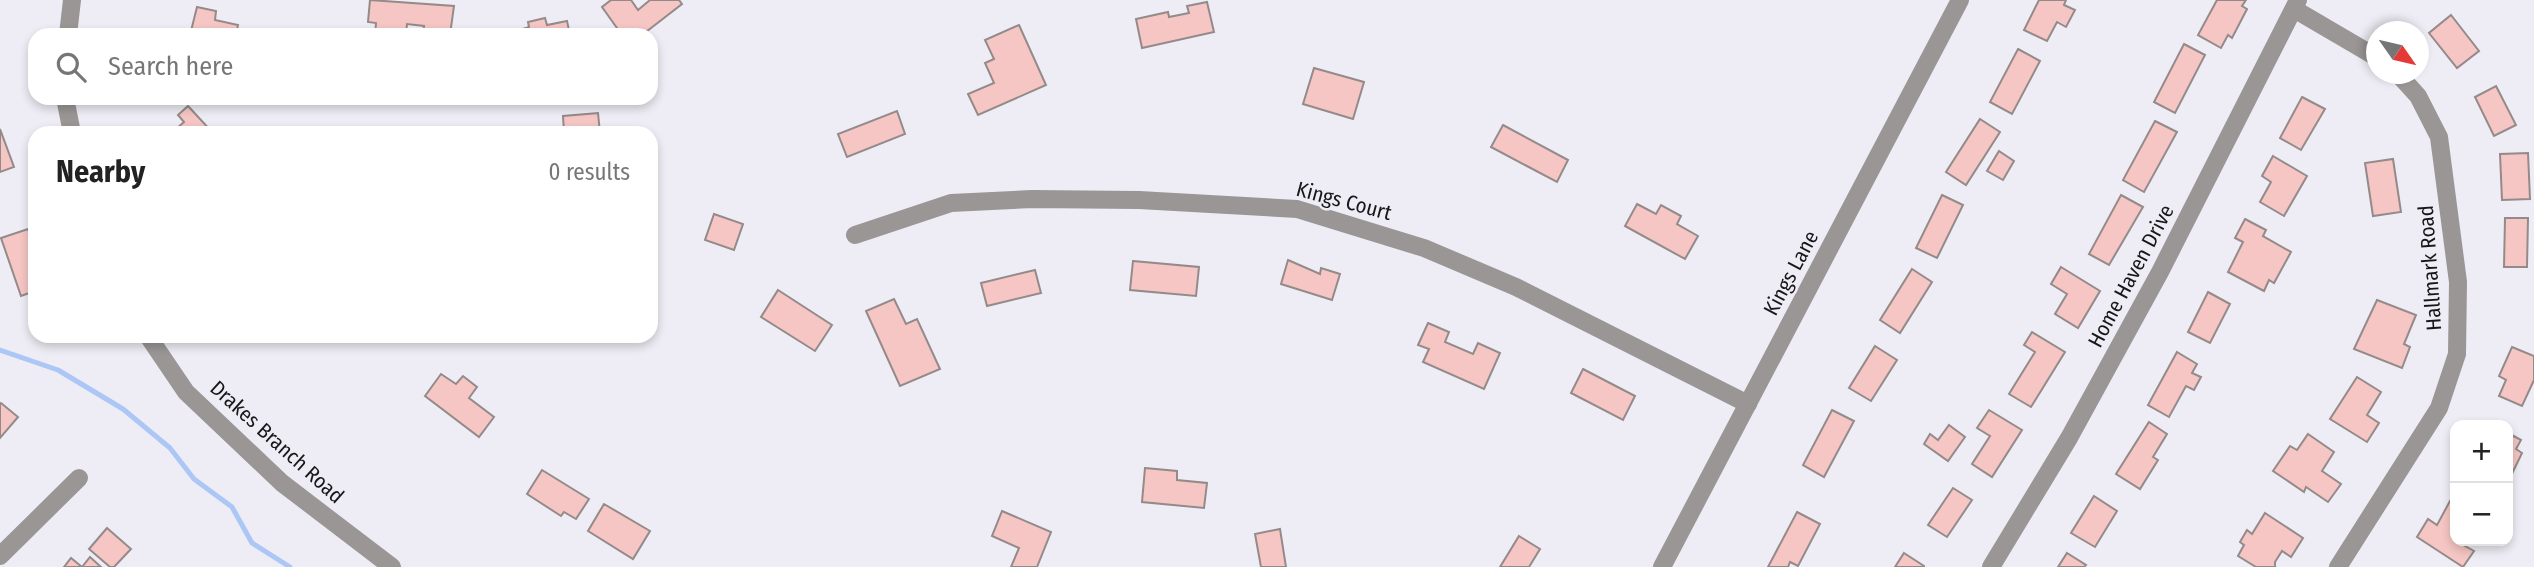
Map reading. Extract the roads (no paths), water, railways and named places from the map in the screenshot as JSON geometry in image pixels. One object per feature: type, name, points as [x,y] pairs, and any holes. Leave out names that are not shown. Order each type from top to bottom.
[{"type":"street","points":[[69,28],[72,0]]},
{"type":"street","name":"Kings Lane","points":[[1668,565],[1748,404],[1960,0]]},
{"type":"street","points":[[2296,5],[2366,50]]},
{"type":"street","name":"Home Haven Drive","points":[[1991,567],[2069,438],[2160,272],[2296,5]]},
{"type":"street","name":"Hallmark Road","points":[[2338,567],[2439,408],[2457,354],[2458,282],[2439,137],[2418,96],[2407,84]]},
{"type":"street","points":[[66,105],[71,126]]},
{"type":"street","name":"Kings Court","points":[[855,234],[951,203],[1032,199],[1139,200],[1297,209],[1424,248],[1516,287],[1748,404]]},
{"type":"street","name":"Drakes Branch Road","points":[[153,343],[186,392],[295,495],[392,567]]},
{"type":"street","points":[[0,556],[79,478]]},
{"type":"waterway","points":[[0,350],[58,370],[123,409],[170,448],[194,479],[232,507],[252,543],[290,567]]}]
